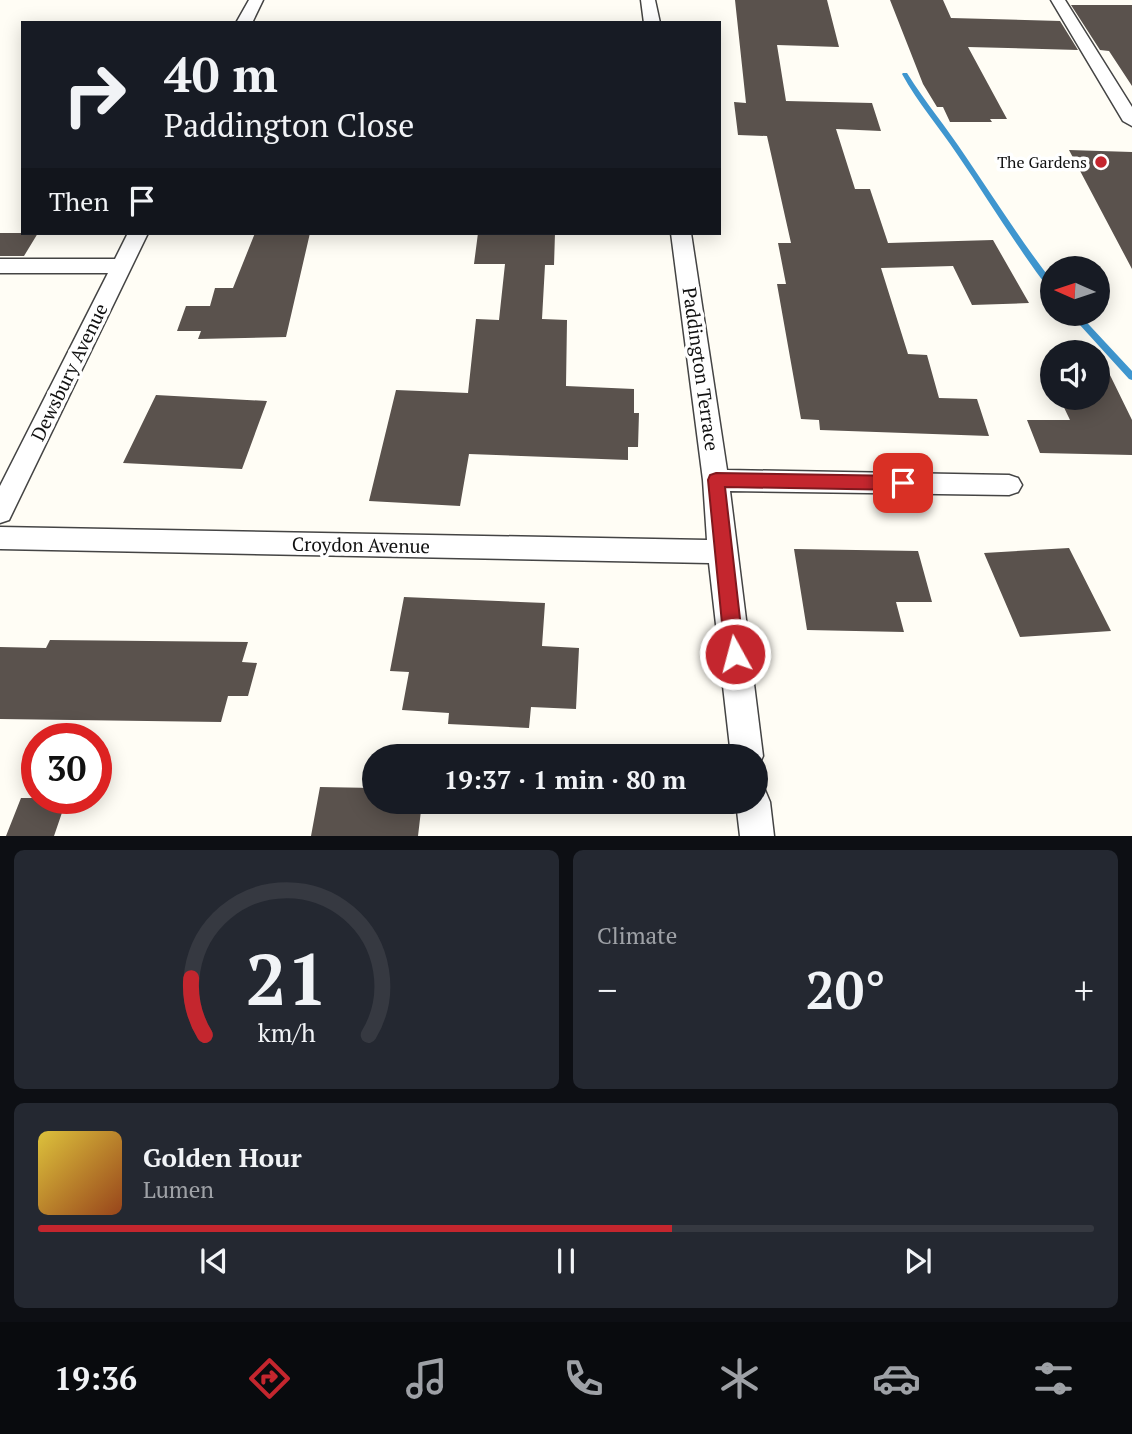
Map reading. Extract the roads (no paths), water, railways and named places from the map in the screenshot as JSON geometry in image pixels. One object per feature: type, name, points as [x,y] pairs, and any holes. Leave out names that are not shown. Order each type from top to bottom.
[{"type":"street","points":[[245,21],[256,0]]},
{"type":"street","points":[[648,0],[652,21]]},
{"type":"street","points":[[1058,0],[1132,121]]},
{"type":"street","name":"Dewsbury Avenue","points":[[0,512],[137,235]]},
{"type":"street","name":"Paddington Terrace","points":[[681,235],[716,480],[746,744]]},
{"type":"street","points":[[0,266],[121,266]]},
{"type":"street","points":[[716,480],[1009,485]]},
{"type":"street","name":"Croydon Avenue","points":[[0,538],[722,552]]},
{"type":"street","points":[[754,814],[757,835]]},
{"type":"waterway","points":[[905,74],[1040,271]]},
{"type":"waterway","points":[[1085,326],[1132,377]]},
{"type":"place","name":"The Gardens","points":[[1101,162]]}]
